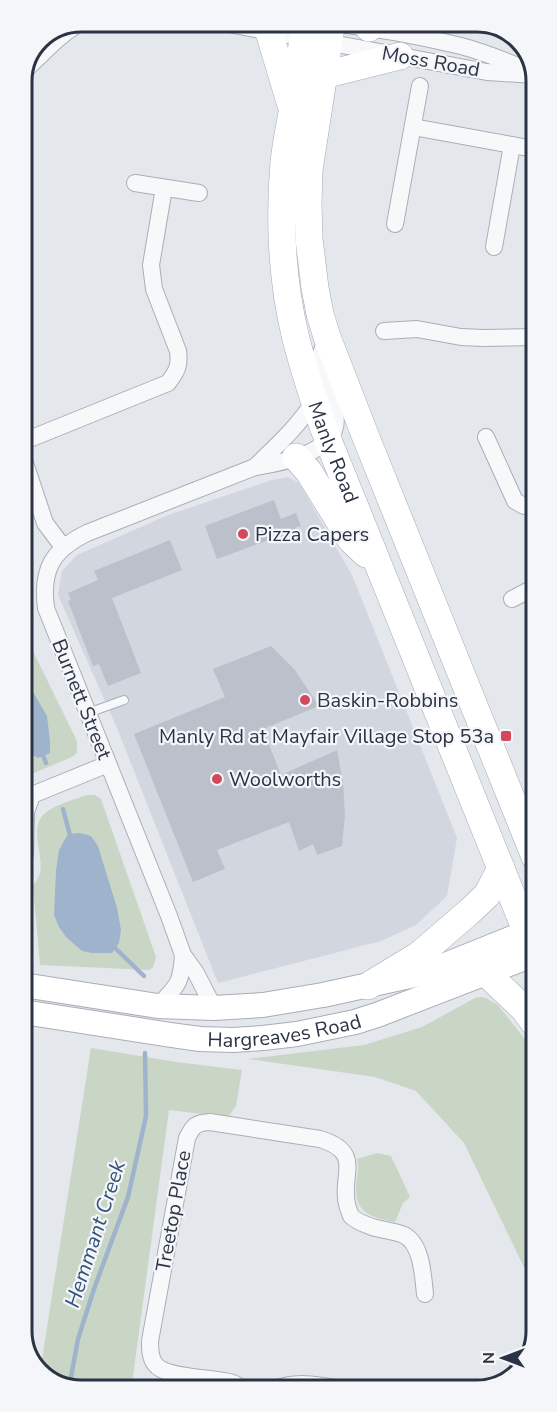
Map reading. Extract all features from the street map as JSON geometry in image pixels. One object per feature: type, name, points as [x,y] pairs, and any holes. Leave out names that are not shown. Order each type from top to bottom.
[{"type":"main road","points":[[269,32],[293,109]]},
{"type":"main road","name":"Manly Road","points":[[318,32],[293,109],[284,162],[282,230],[289,302],[298,348],[328,440],[526,929]]},
{"type":"main road","name":"Manly Road","points":[[319,32],[324,75],[309,170],[308,203],[309,239],[320,314],[363,430],[526,835]]},
{"type":"main road","points":[[324,75],[400,56]]},
{"type":"main road","points":[[296,457],[309,472],[351,540],[378,564]]},
{"type":"main road","points":[[368,986],[419,955],[469,912],[487,895],[501,868]]},
{"type":"main road","name":"Hargreaves Road","points":[[32,987],[158,1006],[214,1008],[263,1005],[368,986],[526,948]]},
{"type":"main road","name":"Hargreaves Road","points":[[32,1013],[200,1039],[263,1038],[297,1034],[377,1015],[486,973],[526,950]]},
{"type":"main road","points":[[486,973],[526,1012]]},
{"type":"street","name":"Moss Road","points":[[331,32],[400,56],[487,72],[525,74]]},
{"type":"street","name":"Moss Road","points":[[402,32],[463,46],[525,70]]},
{"type":"street","points":[[395,224],[420,86]]},
{"type":"street","points":[[412,127],[526,148]]},
{"type":"street","points":[[494,247],[512,145]]},
{"type":"street","points":[[135,183],[199,193]]},
{"type":"street","points":[[32,438],[168,383],[177,371],[178,351],[154,289],[151,265],[164,188]]},
{"type":"street","points":[[384,331],[417,329],[461,338],[526,337]]},
{"type":"street","points":[[327,337],[319,361],[335,415],[336,425],[328,440]]},
{"type":"street","name":"Burnett Street","points":[[255,466],[292,431],[314,401]]},
{"type":"street","points":[[486,437],[515,501],[526,506]]},
{"type":"street","name":"Burnett Street","points":[[214,1008],[196,973],[183,955],[46,608],[45,576],[51,560],[63,547],[87,533],[255,466],[279,463],[296,457],[321,446],[328,440]]},
{"type":"street","points":[[32,484],[45,523],[63,547]]},
{"type":"street","points":[[512,598],[526,591]]},
{"type":"street","points":[[32,795],[108,764]]},
{"type":"street","points":[[158,1006],[178,983],[183,955]]},
{"type":"street","name":"Treetop Place","points":[[212,1380],[161,1370],[154,1364],[150,1341],[187,1138],[193,1127],[201,1122],[320,1139],[339,1147],[346,1156],[349,1168],[345,1200],[350,1215],[362,1223],[407,1236],[415,1245],[422,1267],[425,1294]]},
{"type":"lane","points":[[88,713],[124,700]]},
{"type":"shaded area","points":[[288,477],[299,483],[352,575],[457,838],[447,896],[416,925],[381,941],[218,983],[117,728],[58,595],[62,571],[77,555],[168,515],[272,480]]},
{"type":"green space","points":[[32,649],[77,741],[77,753],[32,774]]},
{"type":"green space","points":[[87,795],[95,795],[101,799],[156,957],[153,967],[149,970],[40,965],[33,886],[41,866],[38,827],[40,820],[48,811]]},
{"type":"green space","points":[[475,998],[486,998],[498,1005],[526,1040],[526,1271],[464,1143],[416,1091],[375,1077],[248,1059],[364,1045],[422,1027]]},
{"type":"green space","points":[[91,1048],[242,1070],[236,1106],[228,1117],[169,1110],[132,1380],[65,1378],[56,1374],[42,1361]]},
{"type":"green space","points":[[377,1153],[391,1156],[410,1197],[403,1203],[395,1222],[367,1213],[362,1209],[357,1197],[357,1159]]},
{"type":"water","points":[[32,690],[47,716],[50,741],[50,753],[38,758],[32,755]]},
{"type":"water","points":[[80,833],[91,836],[98,846],[117,908],[121,930],[119,943],[112,953],[82,951],[66,937],[54,915],[59,850],[68,834]]},
{"type":"building","points":[[274,500],[281,519],[296,513],[301,526],[296,527],[297,530],[217,559],[205,526]]},
{"type":"building","points":[[170,540],[182,570],[112,598],[141,673],[108,686],[99,664],[93,666],[68,601],[71,600],[68,593],[98,580],[94,571]]},
{"type":"building","points":[[271,646],[294,669],[319,706],[263,729],[281,775],[337,750],[343,783],[345,815],[342,846],[317,855],[313,844],[299,851],[289,822],[217,850],[225,869],[193,882],[134,734],[225,697],[213,669]]},
{"type":"waterway","name":"Hemmant Creek","points":[[41,750],[46,763]]},
{"type":"waterway","name":"Hemmant Creek","points":[[63,809],[71,839]]},
{"type":"waterway","name":"Hemmant Creek","points":[[113,946],[144,976]]},
{"type":"waterway","name":"Hemmant Creek","points":[[71,1379],[78,1339],[128,1197],[146,1116],[145,1053]]},
{"type":"place","name":"Pizza Capers","points":[[243,534]]},
{"type":"place","name":"Baskin-Robbins","points":[[305,700]]},
{"type":"place","name":"Manly Rd at Mayfair Village Stop 53a","points":[[506,736]]},
{"type":"place","name":"Woolworths","points":[[217,779]]}]
